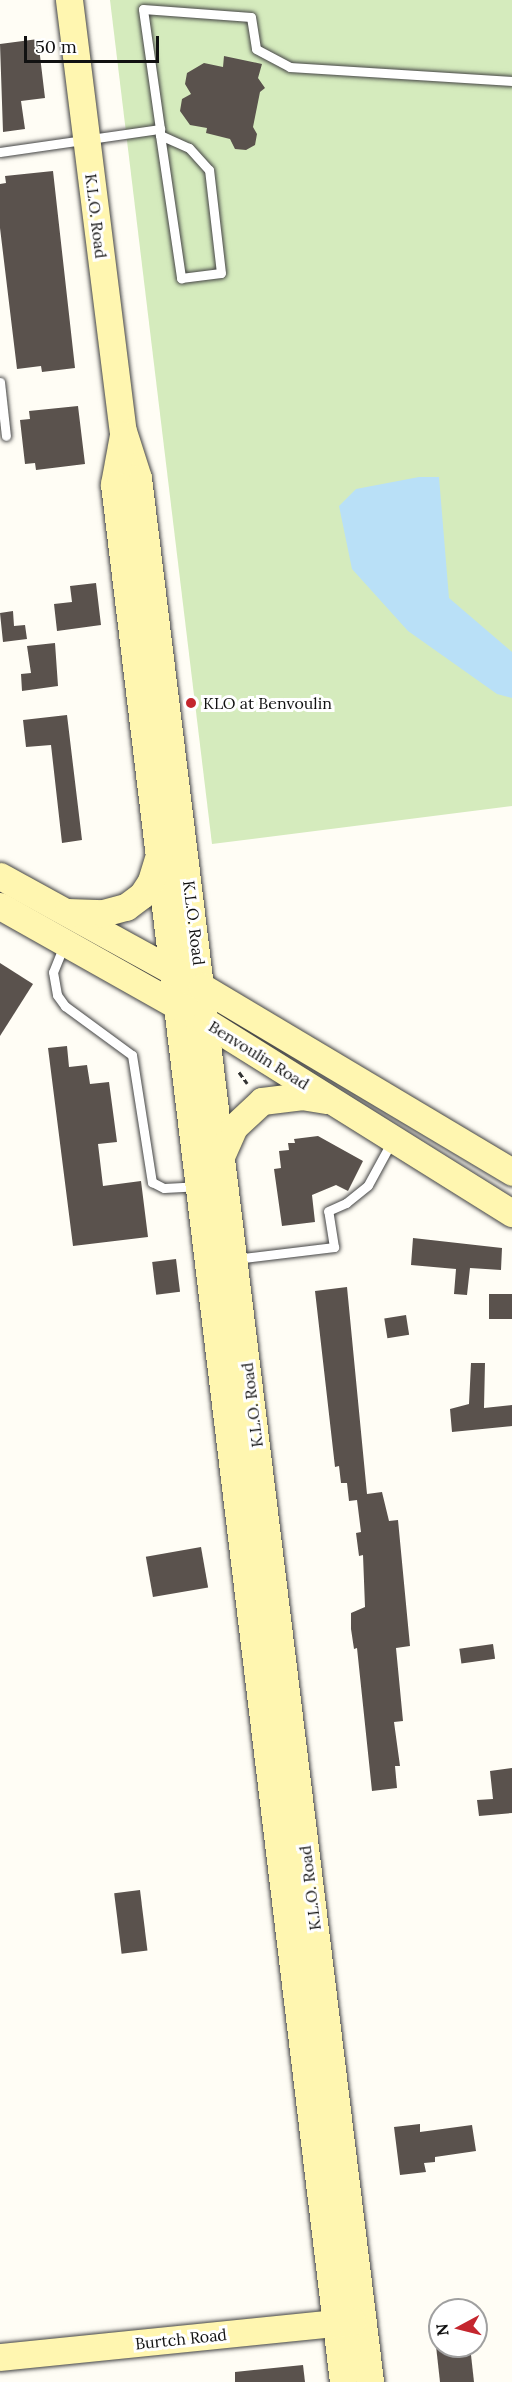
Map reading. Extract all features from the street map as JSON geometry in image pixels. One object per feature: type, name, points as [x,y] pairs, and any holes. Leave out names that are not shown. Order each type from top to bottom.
[{"type":"main road","name":"K.L.O. Road","points":[[69,0],[123,431],[138,478],[202,987],[370,2382]]},
{"type":"main road","name":"K.L.O. Road","points":[[123,431],[114,484],[180,1007],[343,2382]]},
{"type":"main road","points":[[61,911],[90,914],[126,907],[142,895],[151,881],[160,848]]},
{"type":"main road","name":"Benvoulin Road","points":[[0,876],[176,975],[202,987],[512,1172]]},
{"type":"main road","name":"Benvoulin Road","points":[[0,906],[206,1022],[512,1213]]},
{"type":"main road","points":[[222,1154],[234,1127],[262,1101],[302,1096],[333,1101]]},
{"type":"main road","name":"Burtch Road","points":[[0,2357],[362,2320]]},
{"type":"lane","points":[[0,152],[87,139],[160,132],[189,148],[209,170],[221,273],[181,278],[160,132],[143,9],[251,17],[256,49],[290,67],[512,81]]},
{"type":"lane","points":[[0,382],[6,436]]},
{"type":"lane","points":[[65,943],[53,972],[54,988],[65,1006],[132,1055],[152,1182],[164,1188],[201,1185]]},
{"type":"lane","points":[[235,1260],[334,1247],[328,1211],[346,1203],[368,1185],[393,1138]]},
{"type":"green space","points":[[110,0],[512,0],[512,806],[212,844]]},
{"type":"water","points":[[419,477],[439,477],[449,598],[512,652],[512,698],[497,694],[408,631],[352,569],[339,506],[356,489]]},
{"type":"building","points":[[38,39],[45,98],[21,101],[25,129],[3,132],[0,44]]},
{"type":"building","points":[[224,56],[262,64],[258,78],[265,88],[260,92],[253,127],[257,134],[255,145],[246,150],[235,149],[230,139],[206,133],[207,128],[190,125],[180,111],[182,99],[191,94],[185,84],[187,73],[204,63],[223,67]]},
{"type":"building","points":[[53,171],[75,368],[42,372],[41,366],[17,369],[0,228],[0,184],[6,183],[5,176]]},
{"type":"building","points":[[78,406],[85,464],[36,470],[35,463],[25,464],[20,420],[30,419],[29,411]]},
{"type":"building","points":[[96,583],[101,625],[57,631],[54,604],[72,602],[70,586]]},
{"type":"building","points":[[13,611],[14,626],[25,625],[27,639],[3,642],[0,613]]},
{"type":"building","points":[[55,643],[58,686],[22,691],[21,674],[31,673],[27,646]]},
{"type":"building","points":[[67,715],[82,840],[62,843],[51,745],[26,747],[23,720]]},
{"type":"building","points":[[0,963],[33,984],[0,1036]]},
{"type":"building","points":[[67,1046],[69,1067],[87,1065],[90,1084],[109,1082],[117,1142],[98,1144],[103,1186],[141,1181],[148,1237],[73,1246],[48,1048]]},
{"type":"building","points":[[318,1136],[363,1161],[348,1191],[336,1185],[312,1195],[315,1222],[282,1226],[274,1169],[281,1168],[279,1151],[289,1150],[288,1143],[295,1143],[294,1139]]},
{"type":"building","points":[[413,1238],[502,1248],[501,1270],[470,1268],[467,1295],[454,1294],[456,1269],[411,1265]]},
{"type":"building","points":[[176,1259],[180,1292],[156,1295],[152,1262]]},
{"type":"building","points":[[347,1287],[367,1494],[382,1492],[389,1521],[398,1520],[410,1646],[396,1648],[403,1721],[394,1722],[400,1766],[395,1766],[397,1788],[372,1791],[357,1648],[354,1649],[351,1629],[351,1613],[365,1607],[363,1555],[359,1556],[356,1533],[361,1532],[357,1500],[349,1501],[347,1483],[341,1483],[339,1466],[335,1467],[315,1291]]},
{"type":"building","points":[[489,1294],[512,1294],[512,1319],[489,1319]]},
{"type":"building","points":[[406,1315],[409,1335],[387,1338],[384,1318]]},
{"type":"building","points":[[471,1363],[485,1363],[484,1408],[512,1405],[512,1426],[452,1432],[450,1409],[469,1404]]},
{"type":"building","points":[[201,1547],[208,1587],[153,1597],[146,1557]]},
{"type":"building","points":[[493,1644],[495,1659],[461,1664],[459,1649]]},
{"type":"building","points":[[512,1768],[512,1813],[479,1816],[477,1800],[493,1799],[490,1771]]},
{"type":"building","points":[[140,1890],[147,1951],[122,1954],[114,1893]]},
{"type":"building","points":[[420,2124],[420,2132],[472,2125],[476,2151],[435,2157],[435,2162],[424,2163],[426,2172],[400,2175],[394,2127]]},
{"type":"building","points":[[437,2358],[471,2358],[474,2382],[440,2382]]},
{"type":"building","points":[[303,2365],[305,2382],[235,2382],[235,2372]]},
{"type":"place","name":"KLO at Benvoulin","points":[[191,703]]}]
